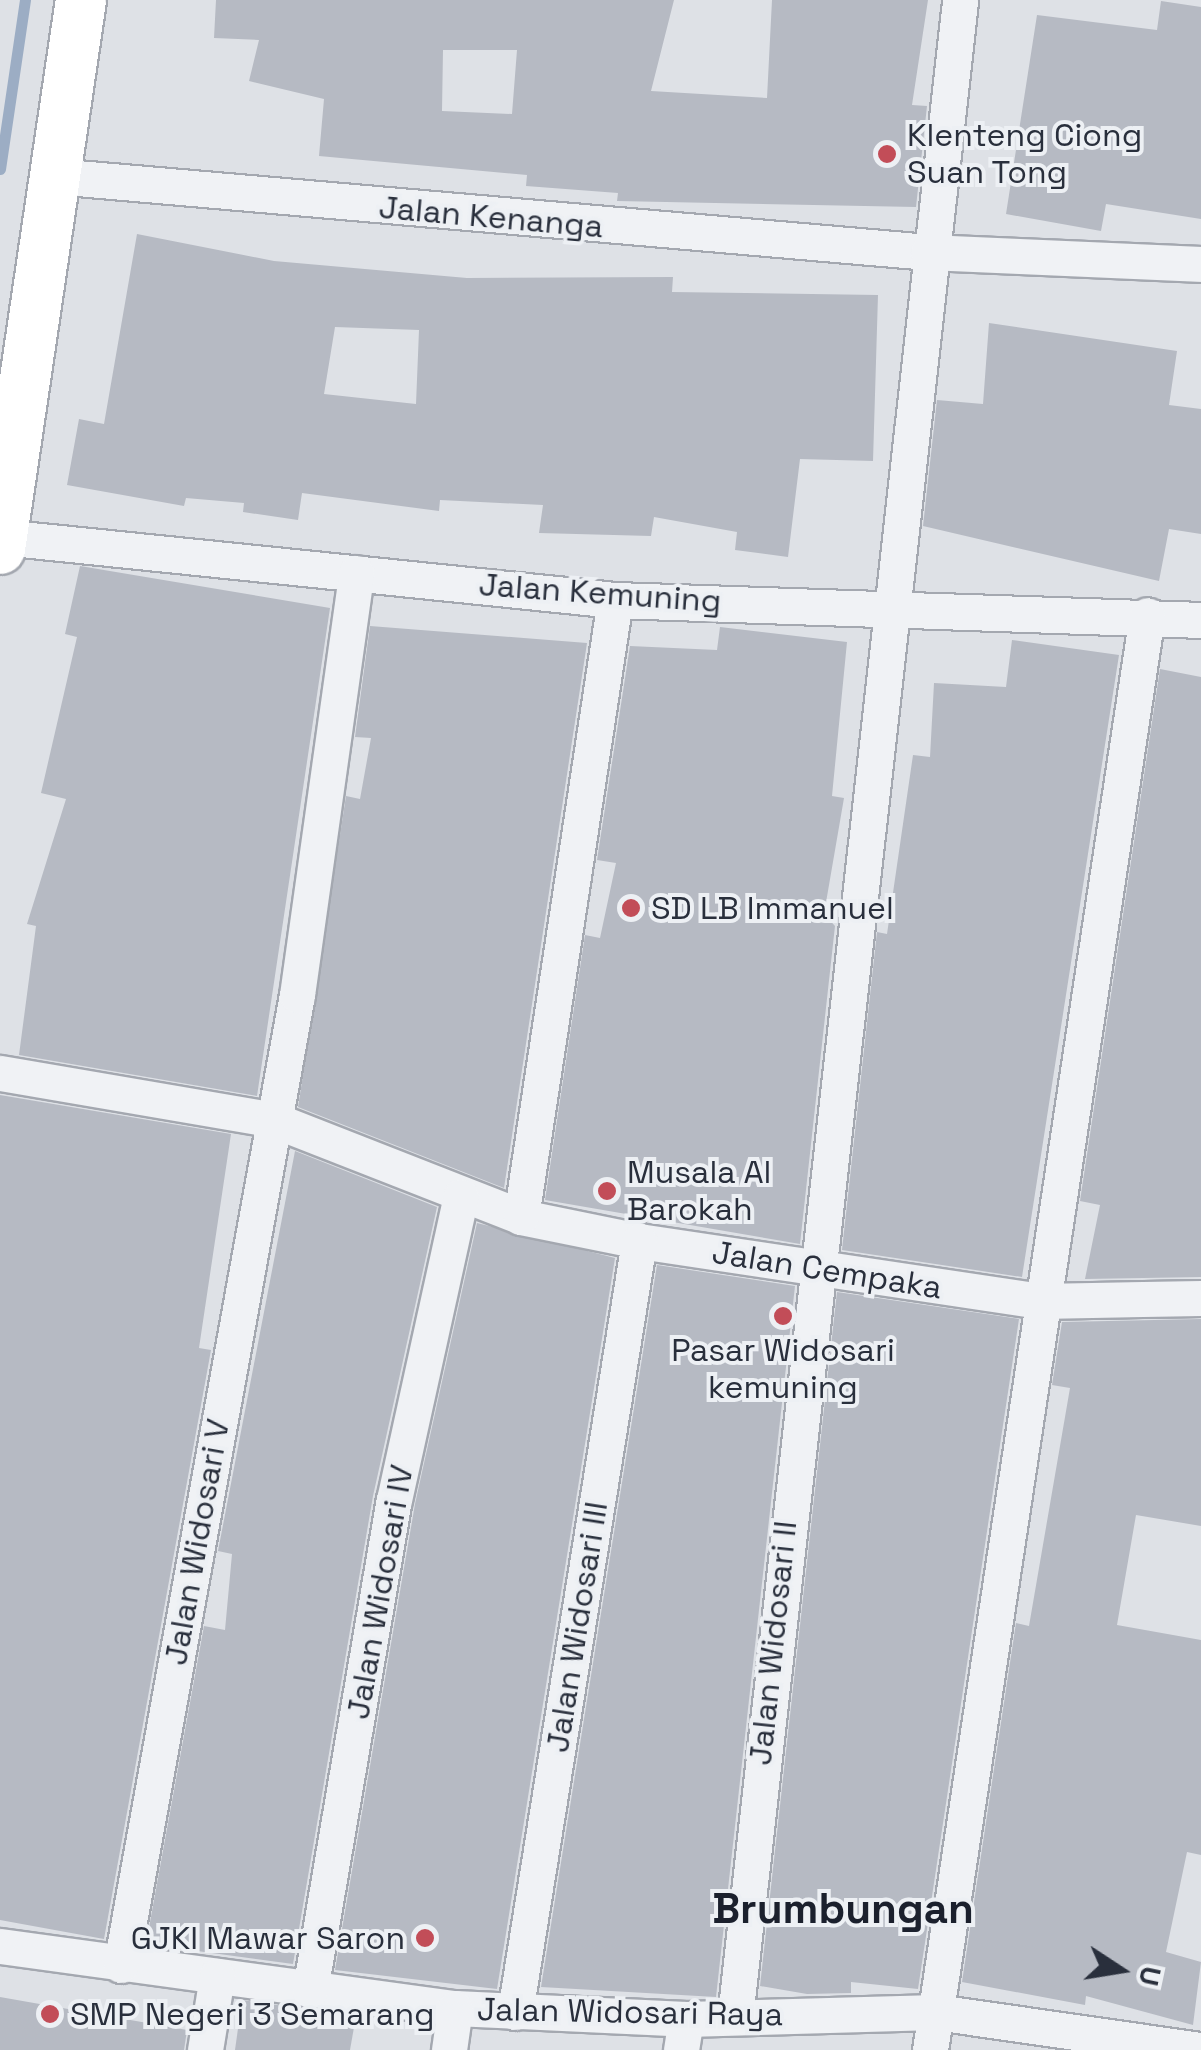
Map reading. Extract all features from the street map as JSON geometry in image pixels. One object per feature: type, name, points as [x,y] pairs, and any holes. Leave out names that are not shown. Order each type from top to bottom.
[{"type":"main road","points":[[1,543],[82,0]]},
{"type":"street","points":[[891,604],[928,252],[960,0]]},
{"type":"street","name":"Jalan Kenanga","points":[[54,176],[928,252],[1201,264]]},
{"type":"street","name":"Jalan Kemuning","points":[[1,543],[615,600],[891,604],[1146,614],[1201,620]]},
{"type":"street","name":"Jalan Widosari V","points":[[121,1964],[274,1120],[356,573]]},
{"type":"street","points":[[521,1216],[615,600]]},
{"type":"street","name":"Jalan Widosari II","points":[[734,2018],[812,1269],[891,604]]},
{"type":"street","points":[[930,2050],[1146,614]]},
{"type":"street","name":"Jalan Cempaka","points":[[0,1073],[274,1120],[461,1196],[521,1216],[639,1241],[1040,1301],[1201,1298]]},
{"type":"street","name":"Jalan Widosari IV","points":[[310,1990],[394,1500],[461,1196]]},
{"type":"street","name":"Jalan Widosari III","points":[[515,2012],[639,1241]]},
{"type":"street","name":"Jalan Widosari Raya","points":[[0,1946],[310,1990],[684,2034],[734,2018],[936,2012],[1201,2050]]},
{"type":"street","points":[[205,2050],[217,1976]]},
{"type":"street","points":[[449,2050],[455,2008]]},
{"type":"building","points":[[216,0],[674,0],[651,91],[767,98],[772,0],[928,0],[912,105],[927,106],[916,207],[617,201],[618,193],[526,186],[527,175],[319,156],[324,99],[249,81],[259,40],[214,38]],"holes":[[[443,50],[517,50],[512,114],[442,111]]]},
{"type":"building","points":[[1161,1],[1201,7],[1201,219],[1106,204],[1101,231],[1006,214],[1037,15],[1157,30]]},
{"type":"building","points":[[137,234],[274,261],[467,278],[673,277],[672,292],[878,295],[873,461],[800,459],[788,557],[735,550],[737,532],[654,517],[651,536],[539,533],[543,505],[440,500],[439,511],[302,493],[298,520],[243,512],[244,503],[186,498],[184,506],[67,485],[79,419],[104,424]],"holes":[[[335,327],[419,330],[416,404],[324,394]]]},
{"type":"building","points":[[989,323],[1177,351],[1169,405],[1201,409],[1201,534],[1169,529],[1159,581],[923,526],[937,400],[983,404]]},
{"type":"building","points":[[80,566],[330,608],[257,1096],[19,1055],[36,926],[27,924],[66,799],[41,793],[77,637],[65,634]]},
{"type":"building","points":[[370,626],[587,643],[504,1188],[298,1107],[346,796],[360,799],[371,738],[355,737]]},
{"type":"building","points":[[720,627],[847,642],[832,796],[844,798],[824,914],[835,926],[800,1244],[545,1200],[585,935],[600,938],[616,863],[597,860],[630,646],[717,650]]},
{"type":"building","points":[[1012,640],[1119,655],[1022,1277],[842,1250],[877,932],[887,934],[913,755],[930,757],[934,683],[1006,687]]},
{"type":"building","points":[[1160,669],[1201,677],[1201,1277],[1085,1279],[1100,1205],[1080,1201]]},
{"type":"building","points":[[0,1095],[231,1134],[199,1348],[211,1350],[104,1939],[0,1920]]},
{"type":"building","points":[[295,1151],[437,1207],[373,1496],[293,1964],[146,1944],[204,1626],[225,1630],[232,1554],[218,1551]]},
{"type":"building","points":[[477,1223],[615,1258],[497,1989],[335,1970],[415,1504]]},
{"type":"building","points":[[657,1265],[795,1286],[716,1997],[541,1987]]},
{"type":"building","points":[[837,1292],[1019,1319],[918,1989],[851,1982],[851,1993],[807,1994],[760,1986]]},
{"type":"building","points":[[1201,1319],[1201,1526],[1136,1515],[1117,1625],[1201,1640],[1201,1855],[1187,1852],[1166,1952],[1201,1962],[1193,2025],[1086,1996],[1085,2005],[962,1982],[1016,1623],[1029,1626],[1070,1388],[1052,1385],[1062,1322]]},
{"type":"building","name":"SMP Negeri 3 Semarang","points":[[0,1997],[187,2030],[184,2050],[0,2050]]},
{"type":"building","points":[[242,2000],[356,2016],[350,2050],[235,2050]]},
{"type":"waterway","points":[[0,169],[25,0]]},
{"type":"place","name":"Klenteng Ciong Suan Tong","points":[[887,154]]},
{"type":"place","name":"SD LB Immanuel","points":[[631,908]]},
{"type":"place","name":"Musala Al Barokah","points":[[607,1191]]},
{"type":"place","name":"Pasar Widosari kemuning","points":[[783,1316]]},
{"type":"place","name":"GJKI Mawar Saron","points":[[425,1938]]},
{"type":"place","name":"SMP Negeri 3 Semarang","points":[[50,2014]]},
{"type":"district","name":"Brumbungan","points":[[843,1909]]}]
